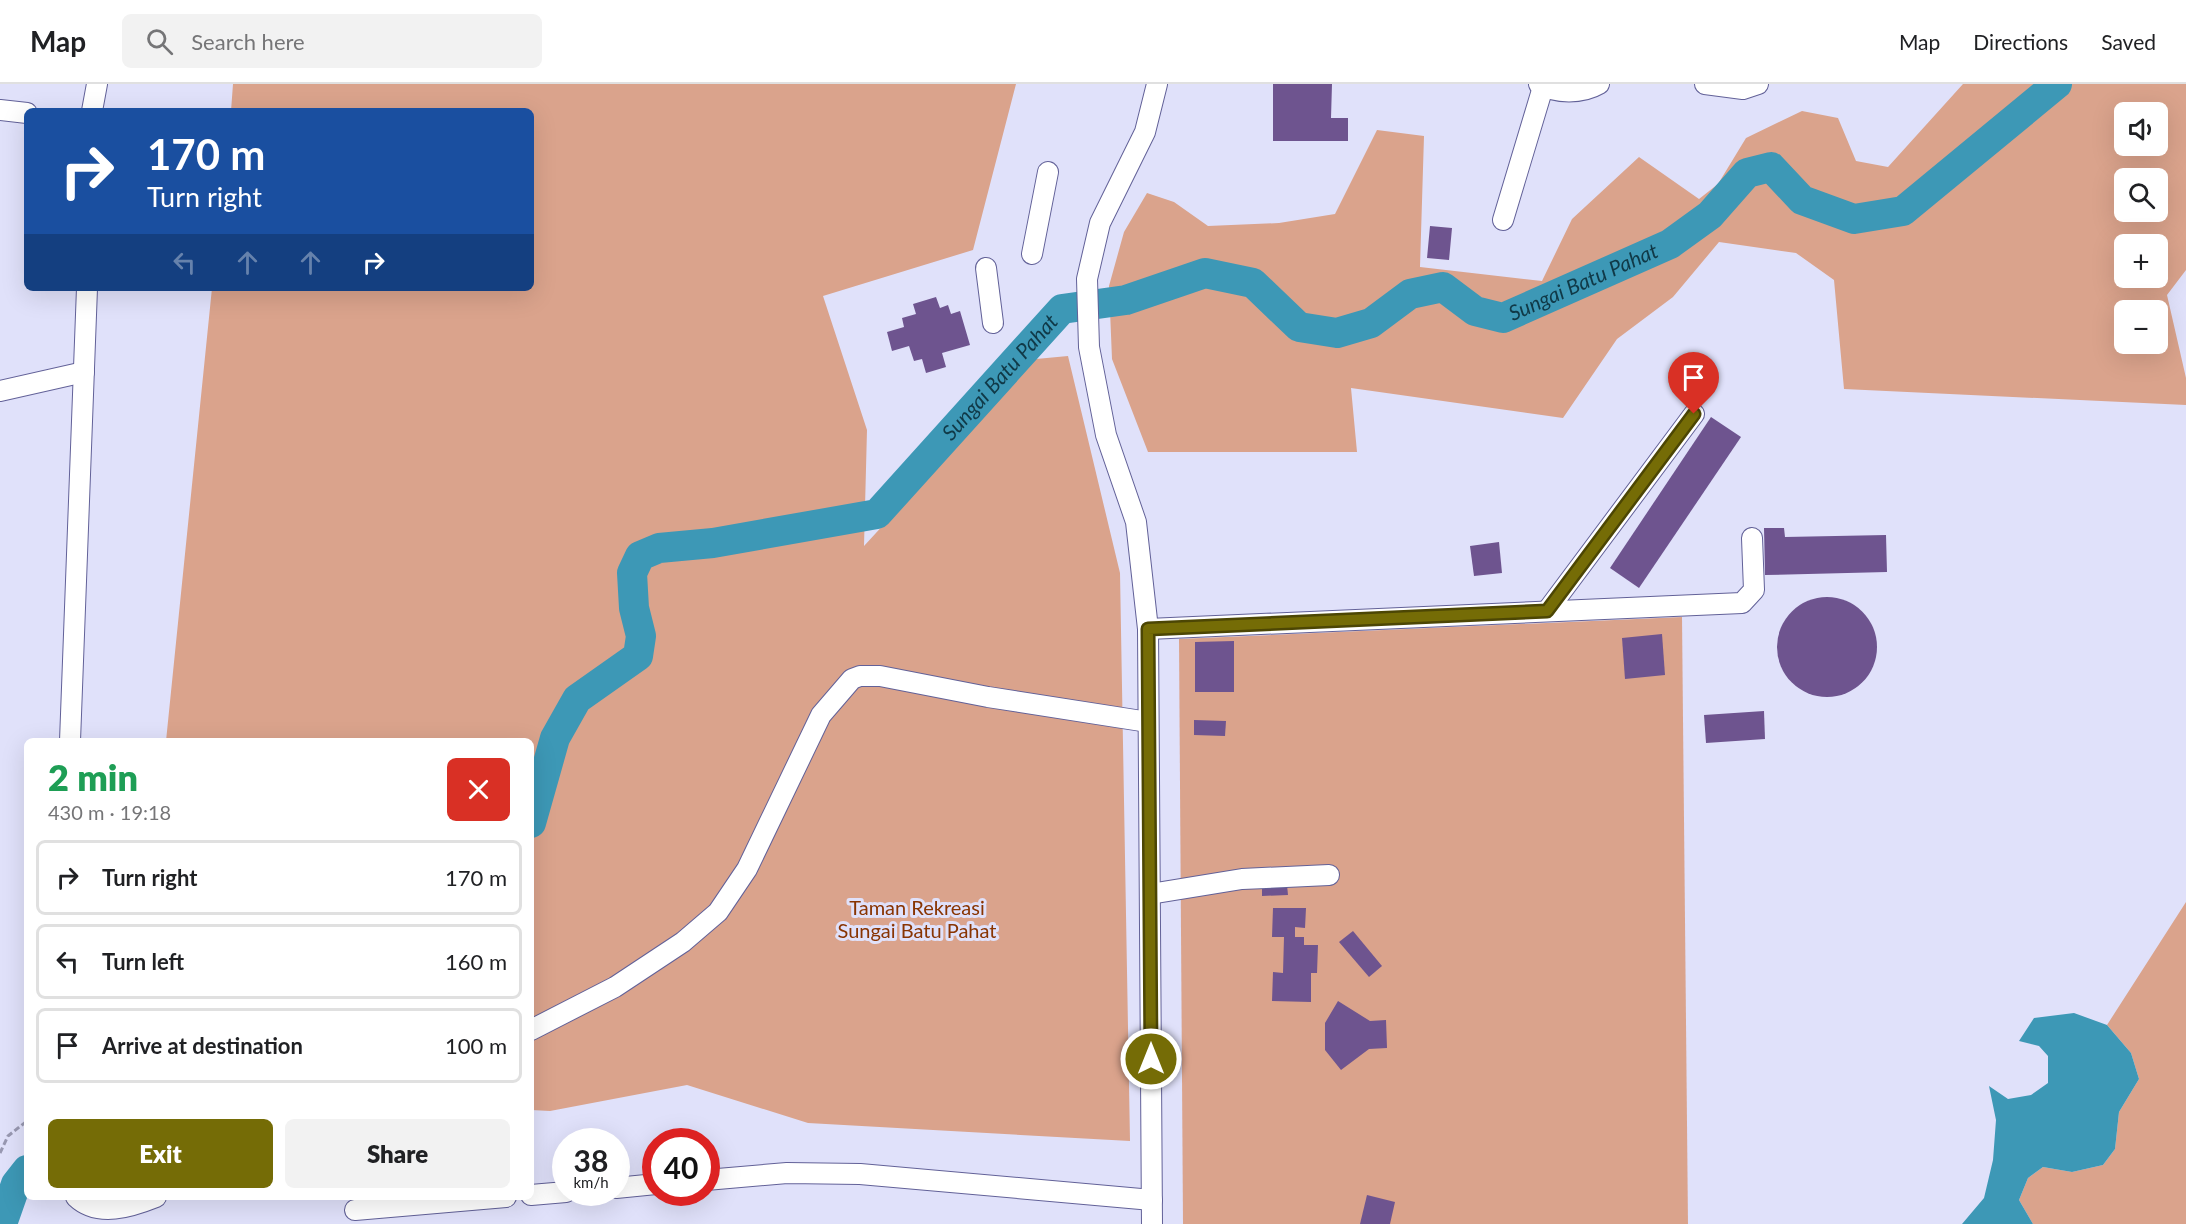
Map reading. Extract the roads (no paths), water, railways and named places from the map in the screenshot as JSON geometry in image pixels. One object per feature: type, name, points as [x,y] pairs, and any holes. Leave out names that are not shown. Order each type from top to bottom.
[{"type":"street","points":[[93,108],[97,84]]},
{"type":"street","points":[[1152,1224],[1148,629],[1136,522],[1106,435],[1089,347],[1087,279],[1100,223],[1145,132],[1157,84]]},
{"type":"street","points":[[1503,220],[1541,85],[1566,91],[1588,91],[1599,84]]},
{"type":"street","points":[[1705,84],[1743,89],[1758,84]]},
{"type":"street","points":[[0,110],[24,113]]},
{"type":"street","points":[[1032,254],[1048,172]]},
{"type":"street","points":[[986,268],[993,323]]},
{"type":"street","points":[[70,738],[87,291]]},
{"type":"street","points":[[0,392],[84,372]]},
{"type":"street","points":[[1547,611],[1694,414]]},
{"type":"street","points":[[1148,629],[1742,603],[1754,590],[1752,538]]},
{"type":"street","points":[[534,1028],[615,987],[684,942],[718,912],[747,869],[821,715],[852,679],[860,676],[880,676],[988,697],[1148,722]]},
{"type":"street","points":[[1150,894],[1242,879],[1329,875]]},
{"type":"street","points":[[720,1179],[787,1173],[860,1174],[1152,1200]]},
{"type":"street","points":[[534,1195],[552,1193]]},
{"type":"street","points":[[81,1200],[93,1207],[105,1209],[131,1206],[148,1200]]},
{"type":"street","points":[[353,1210],[471,1200]]},
{"type":"water","points":[[2074,1013],[2107,1025],[2131,1053],[2139,1079],[2119,1112],[2115,1149],[2103,1165],[2072,1172],[2043,1167],[2028,1178],[2019,1200],[2033,1224],[1962,1224],[1984,1198],[1993,1160],[1996,1120],[1989,1086],[2008,1099],[2031,1095],[2048,1083],[2048,1056],[2039,1046],[2019,1041],[2034,1018]]},
{"type":"waterway","name":"Sungai Batu Pahat","points":[[534,812],[555,738],[577,699],[638,656],[641,636],[634,608],[632,573],[640,556],[659,548],[713,543],[877,514],[1062,309],[1126,300],[1205,273],[1253,283],[1299,327],[1337,333],[1371,323],[1410,294],[1443,287],[1475,311],[1503,318],[1670,244],[1710,215],[1747,173],[1771,167],[1802,200],[1854,219],[1903,211],[2057,84]]},
{"type":"waterway","name":"Sungai Batu Pahat","points":[[2,1224],[16,1184],[24,1174]]},
{"type":"park label","name":"Taman Rekreasi Sungai Batu Pahat","points":[[917,920]]}]
